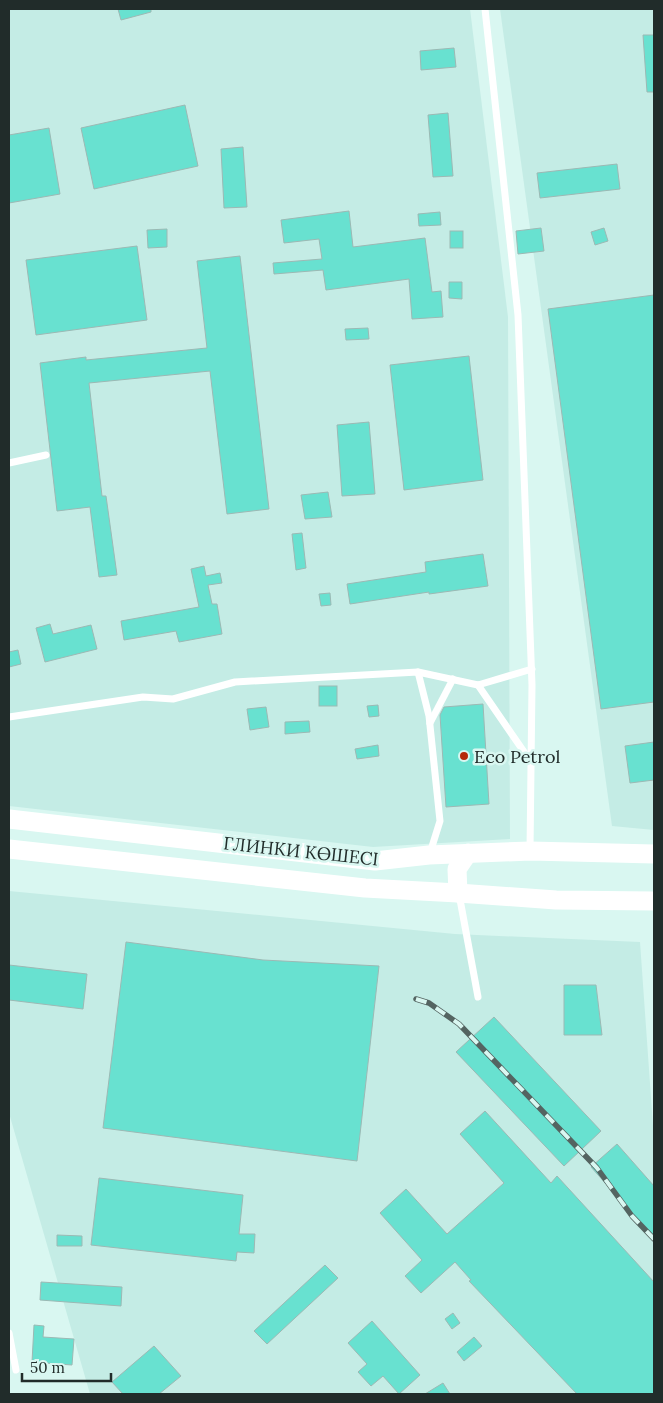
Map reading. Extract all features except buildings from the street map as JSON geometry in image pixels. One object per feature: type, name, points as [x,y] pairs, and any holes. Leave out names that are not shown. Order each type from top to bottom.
[{"type":"main road","name":"ГЛИНКИ КӨШЕСІ","points":[[9,819],[375,861],[429,855],[530,851],[653,855]]},
{"type":"main road","name":"ГЛИНКИ КӨШЕСІ","points":[[9,849],[365,888],[556,900],[654,901]]},
{"type":"main road","points":[[458,893],[457,869],[468,853]]},
{"type":"lane","points":[[484,9],[518,315],[532,669],[530,851]]},
{"type":"lane","points":[[9,463],[46,455]]},
{"type":"lane","points":[[9,717],[143,697],[173,699],[236,682],[418,672],[478,685],[532,669]]},
{"type":"lane","points":[[418,672],[430,723],[440,821],[429,855]]},
{"type":"lane","points":[[430,723],[453,679]]},
{"type":"lane","points":[[478,685],[531,762]]},
{"type":"lane","points":[[458,893],[478,997]]},
{"type":"lane","points":[[9,1333],[16,1370]]},
{"type":"shaded area","points":[[9,9],[470,9],[508,317],[510,839],[373,847],[9,806]]},
{"type":"shaded area","points":[[500,9],[654,9],[654,830],[612,826]]},
{"type":"shaded area","points":[[9,891],[455,934],[640,942],[654,1140],[654,1394],[90,1394],[9,1113]]},
{"type":"railway","points":[[416,999],[429,1003],[459,1024],[597,1168],[632,1216],[654,1239]]},
{"type":"place","name":"Eco Petrol","points":[[464,756]]}]
